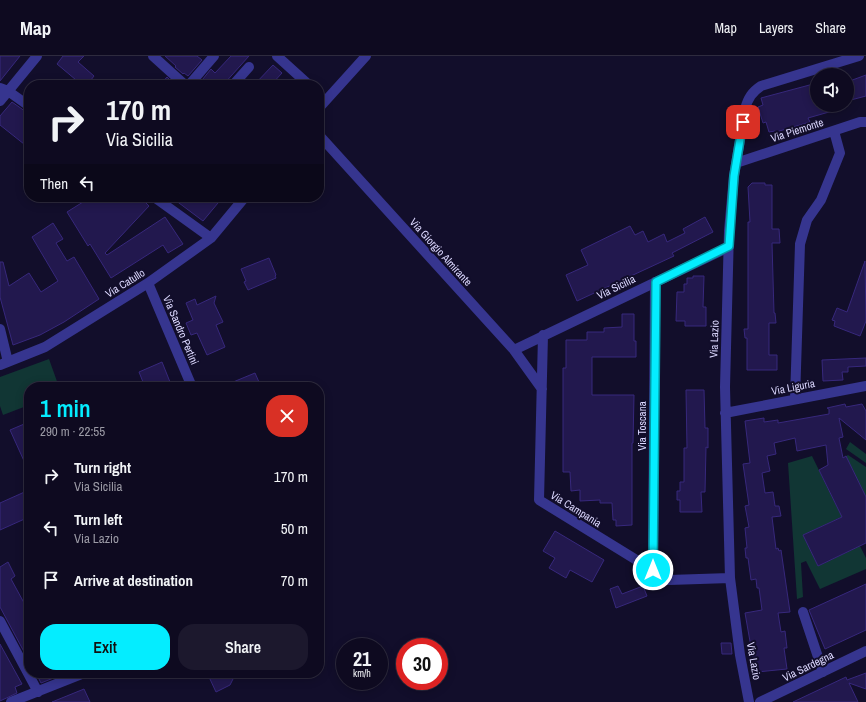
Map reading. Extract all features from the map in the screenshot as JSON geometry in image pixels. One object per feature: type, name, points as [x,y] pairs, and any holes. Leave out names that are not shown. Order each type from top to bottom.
[{"type":"street","points":[[0,101],[4,90],[37,56]]},
{"type":"street","points":[[193,80],[214,56]]},
{"type":"street","points":[[277,56],[303,80]]},
{"type":"street","points":[[324,95],[366,56]]},
{"type":"street","name":"Via Lazio","points":[[749,702],[740,656],[730,578],[725,413],[729,246],[736,163],[745,109],[753,92],[761,86],[859,56]]},
{"type":"street","points":[[159,58],[180,80]]},
{"type":"street","points":[[237,80],[249,67]]},
{"type":"street","points":[[4,90],[24,103]]},
{"type":"street","name":"Via Piemonte","points":[[736,163],[860,122],[866,122]]},
{"type":"street","points":[[795,399],[800,244],[807,220],[821,200],[840,153],[834,131]]},
{"type":"street","name":"Via Giorgio Almirante","points":[[324,141],[514,350],[542,389]]},
{"type":"street","points":[[161,202],[211,238]]},
{"type":"street","name":"Via Catullo","points":[[4,363],[46,347],[148,283],[211,238],[241,202]]},
{"type":"street","name":"Via Sicilia","points":[[514,350],[729,246]]},
{"type":"street","name":"Via Toscana","points":[[653,570],[656,282]]},
{"type":"street","name":"Via Sandro Pertini","points":[[148,283],[190,382]]},
{"type":"street","points":[[0,329],[4,363]]},
{"type":"street","name":"Via Campania","points":[[543,335],[540,500],[670,580],[730,578]]},
{"type":"street","name":"Via Liguria","points":[[725,413],[866,386]]},
{"type":"street","points":[[803,612],[823,672]]},
{"type":"street","points":[[0,621],[24,666]]},
{"type":"street","name":"Via Sardegna","points":[[760,702],[866,651]]},
{"type":"street","points":[[31,678],[38,692]]},
{"type":"street","points":[[11,702],[72,678]]},
{"type":"green space","points":[[49,359],[57,382],[24,382],[24,407],[3,415],[0,406],[0,377]]},
{"type":"green space","points":[[850,442],[866,454],[866,463],[846,449]]},
{"type":"green space","points":[[848,455],[866,467],[866,497],[846,456]]},
{"type":"green space","points":[[812,456],[840,513],[852,512],[803,535],[818,566],[860,546],[866,558],[866,569],[820,589],[806,561],[801,563],[803,597],[797,599],[788,463]]},
{"type":"building","points":[[0,56],[20,56],[0,81]]},
{"type":"building","points":[[63,56],[84,56],[78,62],[94,76],[91,80],[76,80],[57,64]]},
{"type":"building","points":[[165,56],[197,56],[202,60],[188,76],[184,73],[183,74]]},
{"type":"building","points":[[231,56],[249,56],[227,80],[202,80],[211,69],[215,73]]},
{"type":"building","points":[[273,65],[282,73],[276,80],[259,80]]},
{"type":"building","points":[[866,75],[866,96],[854,99],[854,79]]},
{"type":"building","points":[[810,85],[810,112],[829,112],[808,118],[810,122],[776,132],[769,132],[766,122],[763,123],[758,107],[763,105],[761,98]]},
{"type":"building","points":[[12,102],[24,110],[24,144],[0,125],[0,116]]},
{"type":"building","points":[[752,183],[765,183],[765,185],[772,185],[772,229],[779,229],[780,243],[772,243],[774,313],[776,323],[769,323],[769,355],[777,355],[777,370],[747,370],[747,338],[745,338],[744,329],[748,329],[748,222],[750,222],[748,187]]},
{"type":"building","points":[[83,202],[145,202],[149,206],[105,253],[107,255],[165,217],[183,244],[168,253],[163,245],[111,278],[90,244],[88,246],[67,212]]},
{"type":"building","points":[[178,202],[219,202],[203,221]]},
{"type":"building","points":[[705,217],[713,232],[672,253],[674,256],[577,301],[566,275],[588,265],[581,250],[630,226],[635,235],[643,231],[648,242],[664,234],[667,242],[685,233],[683,229]]},
{"type":"building","points":[[53,223],[63,239],[56,243],[67,261],[74,257],[99,299],[64,322],[40,335],[13,345],[0,297],[0,262],[3,262],[9,286],[29,273],[41,292],[58,281],[32,237]]},
{"type":"building","points":[[269,258],[276,278],[248,290],[244,282],[246,281],[241,269]]},
{"type":"building","points":[[865,261],[866,321],[860,336],[834,326],[835,321],[832,320],[837,308],[847,312]]},
{"type":"building","points":[[693,276],[704,276],[703,307],[706,307],[706,326],[685,326],[685,321],[676,321],[677,292],[684,292],[684,284],[687,284],[687,278],[693,278]]},
{"type":"building","points":[[216,296],[214,303],[223,322],[216,325],[225,347],[207,355],[197,333],[191,335],[186,323],[193,320],[186,303],[195,299],[197,305]]},
{"type":"building","points":[[622,314],[634,314],[634,341],[636,341],[636,357],[592,357],[592,395],[634,395],[632,443],[632,525],[616,526],[616,520],[613,520],[612,503],[600,503],[600,500],[580,501],[580,490],[571,491],[570,472],[563,472],[563,368],[566,368],[566,340],[587,340],[587,332],[604,332],[604,328],[622,327]]},
{"type":"building","points":[[866,358],[866,366],[848,367],[848,372],[842,372],[843,380],[823,381],[822,360]]},
{"type":"building","points":[[162,362],[170,382],[143,382],[139,372]]},
{"type":"building","points":[[255,373],[259,382],[233,382]]},
{"type":"building","points":[[686,390],[704,390],[705,428],[708,428],[708,448],[706,447],[705,492],[701,492],[702,512],[680,512],[680,500],[677,500],[677,491],[680,491],[680,482],[684,482],[684,448],[687,448]]},
{"type":"building","points":[[845,404],[846,407],[862,404],[866,411],[866,440],[839,418],[843,437],[839,438],[843,458],[846,456],[866,497],[866,543],[818,566],[803,535],[842,517],[819,470],[828,465],[826,445],[797,451],[795,438],[774,443],[776,454],[767,456],[770,471],[762,473],[765,493],[773,492],[775,506],[779,506],[781,516],[772,517],[776,549],[778,548],[779,551],[781,550],[790,612],[778,613],[781,632],[785,631],[787,648],[784,648],[787,669],[757,672],[756,664],[754,664],[745,613],[762,610],[759,588],[757,588],[756,579],[751,580],[745,548],[747,548],[745,528],[749,527],[745,506],[749,505],[743,464],[750,463],[745,421],[764,418],[764,422],[778,420],[778,423],[829,414],[829,409],[827,408]]},
{"type":"building","points":[[24,424],[24,461],[10,430]]},
{"type":"building","points":[[24,492],[24,519],[0,530],[0,503]]},
{"type":"building","points":[[555,531],[604,560],[592,582],[570,570],[566,578],[549,568],[555,558],[543,551]]},
{"type":"building","points":[[8,562],[15,576],[11,579],[24,603],[24,652],[0,607],[0,567]]},
{"type":"building","points":[[866,584],[866,630],[825,649],[809,610]]},
{"type":"building","points":[[618,586],[622,594],[643,586],[647,596],[616,608],[610,589]]},
{"type":"building","points":[[721,643],[731,643],[732,654],[722,654]]},
{"type":"building","points":[[0,644],[22,684],[15,687],[17,693],[0,701]]},
{"type":"building","points":[[866,673],[866,689],[849,683],[858,702],[793,702],[846,677],[847,680]]},
{"type":"building","points":[[38,678],[54,678],[41,683]]},
{"type":"building","points":[[209,678],[234,678],[230,685],[216,692]]},
{"type":"building","points":[[84,689],[90,702],[52,702]]},
{"type":"route","points":[[653,570],[656,282],[729,246],[734,176],[743,122]]}]
